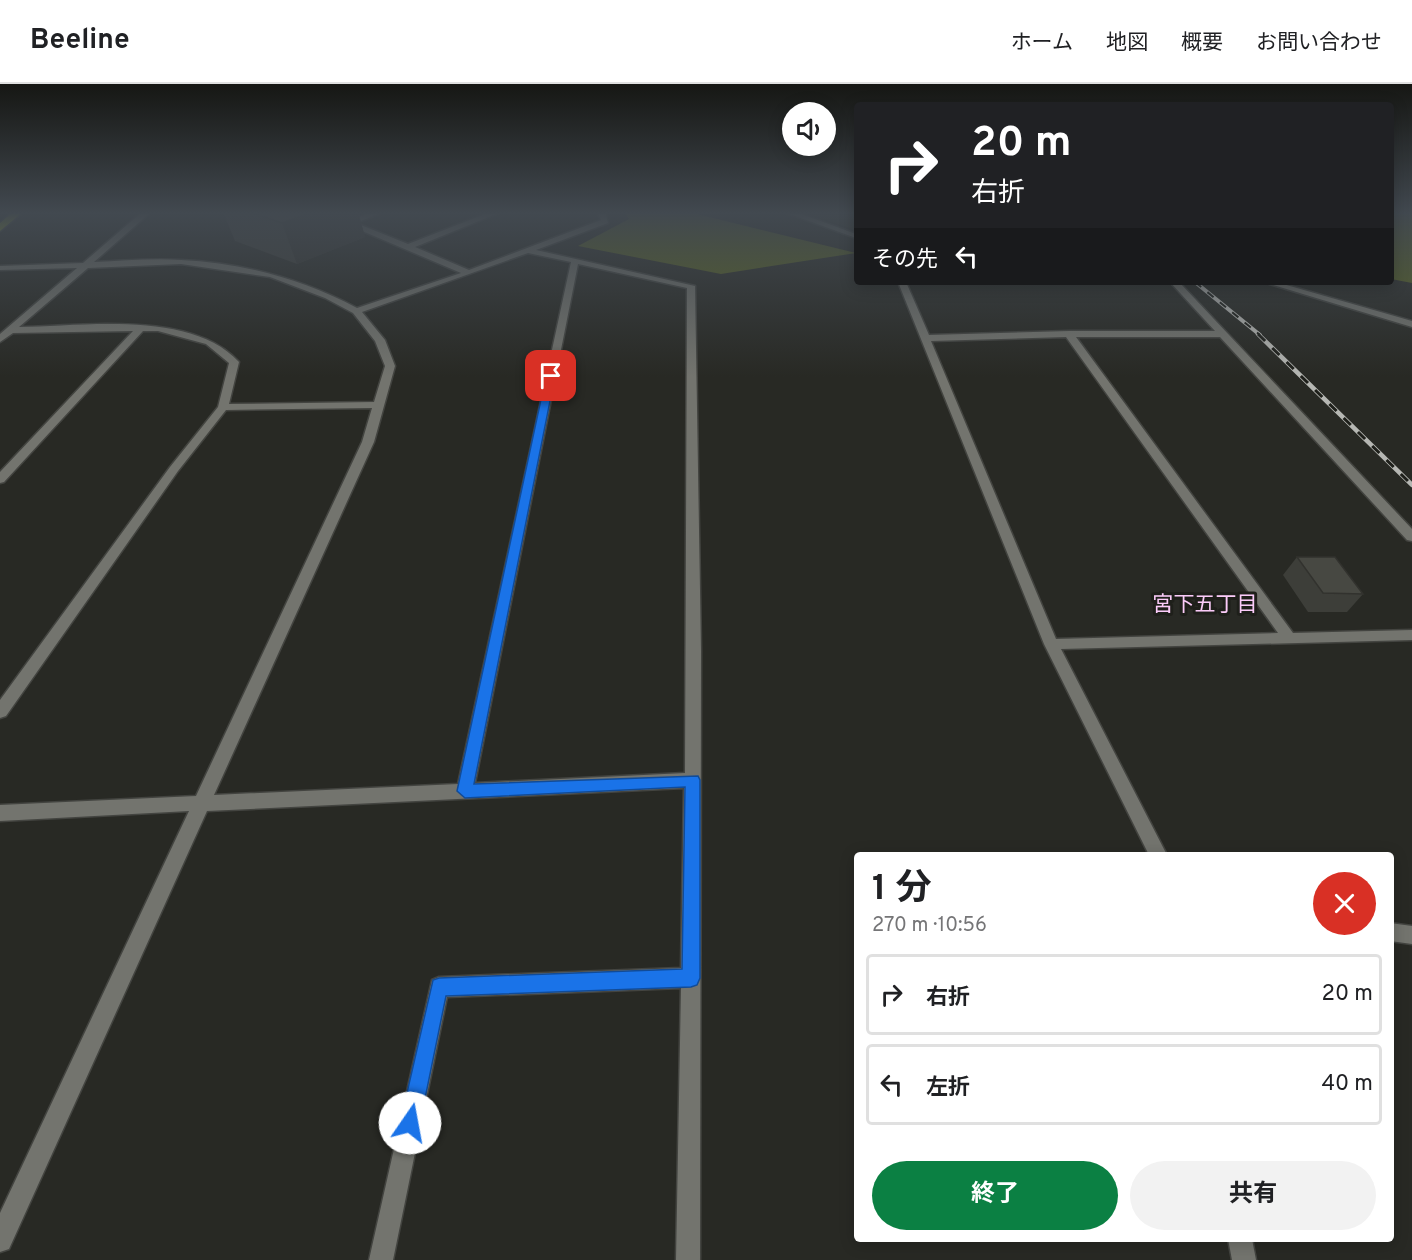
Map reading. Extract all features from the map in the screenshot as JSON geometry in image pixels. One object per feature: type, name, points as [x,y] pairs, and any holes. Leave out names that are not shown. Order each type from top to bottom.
[{"type":"street","points":[[0,268],[46,267]]},
{"type":"street","points":[[0,339],[81,267]]},
{"type":"street","points":[[0,1240],[368,442],[390,366],[380,340],[356,311],[328,296],[272,275],[226,267]]},
{"type":"street","points":[[455,267],[469,273]]},
{"type":"street","points":[[356,311],[484,267]]},
{"type":"street","points":[[465,791],[574,267]]},
{"type":"street","points":[[602,267],[691,286],[693,780],[688,1260]]},
{"type":"street","points":[[903,285],[1051,644],[1156,852]]},
{"type":"street","points":[[1177,285],[1412,537]]},
{"type":"street","points":[[1277,285],[1412,324]]},
{"type":"street","points":[[0,479],[141,328]]},
{"type":"street","points":[[0,712],[174,469],[224,407],[234,362],[209,342],[158,328],[10,330]]},
{"type":"street","points":[[926,338],[1069,334],[1224,334]]},
{"type":"street","points":[[1069,334],[1289,638]]},
{"type":"street","points":[[224,407],[379,405]]},
{"type":"street","points":[[1051,644],[1412,634]]},
{"type":"street","points":[[0,813],[693,780]]},
{"type":"street","points":[[1394,933],[1412,935]]},
{"type":"street","points":[[381,1260],[439,987],[691,978]]},
{"type":"street","points":[[1241,1242],[1244,1260]]},
{"type":"green space","points":[[685,267],[767,267],[721,274]]},
{"type":"green space","points":[[1394,267],[1412,267],[1412,283],[1394,280]]},
{"type":"building","points":[[1297,557],[1335,557],[1363,594],[1323,593]]},
{"type":"railway","points":[[1199,285],[1260,335]]},
{"type":"railway","points":[[1258,334],[1412,485]]},
{"type":"district","name":"宮下五丁目","points":[[1205,604]]},
{"type":"route","points":[[410,1123],[439,987],[691,978],[693,780],[465,791],[551,376]]}]
